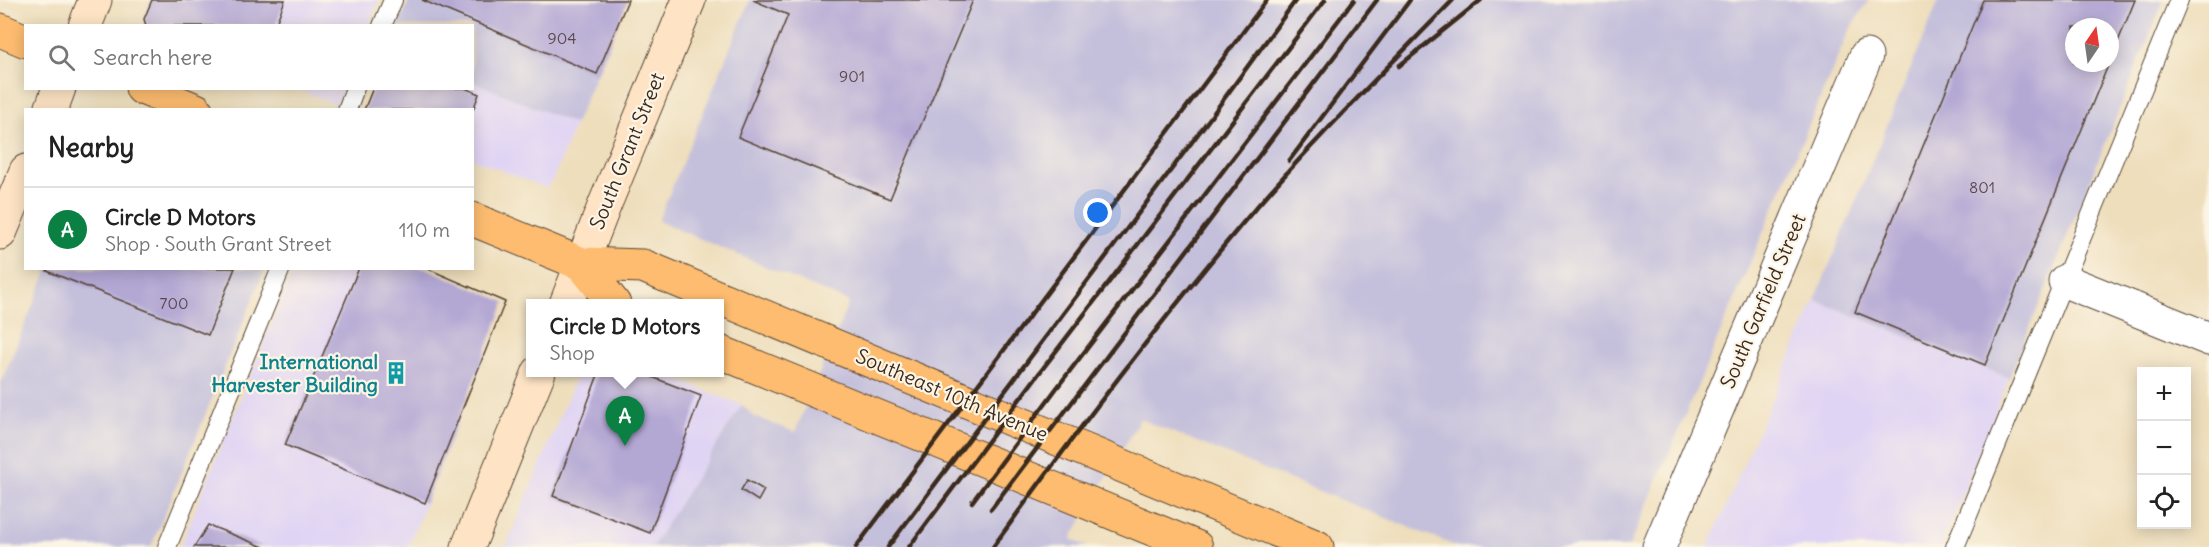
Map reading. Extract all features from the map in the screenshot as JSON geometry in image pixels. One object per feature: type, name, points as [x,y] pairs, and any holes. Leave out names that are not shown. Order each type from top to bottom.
[{"type":"main road","points":[[0,30],[24,40]]},
{"type":"main road","points":[[147,90],[191,108]]},
{"type":"main road","name":"Southeast 10th Avenue","points":[[474,220],[582,264],[643,266],[722,299]]},
{"type":"main road","name":"Southeast 10th Avenue","points":[[582,264],[611,299]]},
{"type":"main road","name":"Southeast 10th Avenue","points":[[724,300],[1317,547]]},
{"type":"main road","points":[[724,354],[1196,547]]},
{"type":"street","points":[[85,24],[95,0]]},
{"type":"street","name":"South Grant Street","points":[[568,299],[689,0]]},
{"type":"street","name":"South Garfield Street","points":[[1659,547],[1866,56]]},
{"type":"street","points":[[52,108],[58,90]]},
{"type":"street","points":[[0,233],[24,176]]},
{"type":"street","points":[[2065,281],[2209,339]]},
{"type":"street","points":[[468,547],[537,377]]},
{"type":"lane","points":[[383,24],[393,0]]},
{"type":"lane","points":[[1955,547],[2179,0]]},
{"type":"lane","points":[[348,108],[355,90]]},
{"type":"lane","points":[[167,547],[280,270]]},
{"type":"shaded area","points":[[152,0],[379,0],[369,24],[145,24],[144,19]]},
{"type":"shaded area","points":[[409,0],[628,0],[575,124],[474,82],[474,24],[399,24]]},
{"type":"shaded area","points":[[750,0],[1869,0],[1849,31],[1629,547],[1458,547],[1140,419],[1071,539],[1088,547],[652,547],[742,405],[755,417],[795,432],[849,302],[658,221]]},
{"type":"shaded area","points":[[1939,0],[2164,0],[2009,378],[1815,300]]},
{"type":"shaded area","points":[[474,82],[575,124],[553,179],[546,188],[474,159],[474,108],[365,108],[373,90],[474,90]]},
{"type":"shaded area","points":[[300,90],[343,90],[336,104]]},
{"type":"shaded area","points":[[48,270],[265,270],[151,547],[0,547],[0,385]]},
{"type":"shaded area","points":[[294,270],[428,270],[505,302],[408,547],[180,547]]},
{"type":"shaded area","points":[[1815,300],[2009,378],[1941,547],[1708,547]]},
{"type":"shaded area","points":[[576,377],[670,377],[742,405],[652,547],[506,547]]},
{"type":"building","points":[[152,0],[285,0],[276,24],[145,24],[144,19]]},
{"type":"building","points":[[422,0],[628,0],[597,74]]},
{"type":"building","points":[[753,0],[973,0],[890,199],[738,137],[788,15]]},
{"type":"building","points":[[1983,0],[2135,0],[2119,39],[2119,18],[2065,18],[2065,72],[2105,72],[1985,365],[1855,312]]},
{"type":"building","points":[[372,90],[470,90],[479,94],[474,108],[365,108]]},
{"type":"building","points":[[47,270],[234,270],[208,335]]},
{"type":"building","name":"International Harvester Building","points":[[358,270],[431,270],[505,302],[425,503],[285,445]]},
{"type":"building","points":[[597,377],[652,377],[701,396],[650,533],[553,496]]},
{"type":"building","points":[[747,480],[764,490],[758,501],[741,490]]},
{"type":"building","points":[[208,525],[264,547],[194,547]]},
{"type":"railway","points":[[856,547],[1267,0]]},
{"type":"railway","points":[[888,547],[1296,0]]},
{"type":"railway","points":[[909,547],[1325,0]]},
{"type":"railway","points":[[972,502],[1354,0]]},
{"type":"railway","points":[[991,509],[1377,0]]},
{"type":"railway","points":[[1289,161],[1410,0]]},
{"type":"railway","points":[[993,547],[1114,383],[1242,224],[1319,138],[1453,0]]},
{"type":"railway","points":[[1399,66],[1481,0]]},
{"type":"place","name":"International Harvester Building","points":[[396,373]]},
{"type":"place","name":"Circle D Motors","points":[[625,446]]}]
